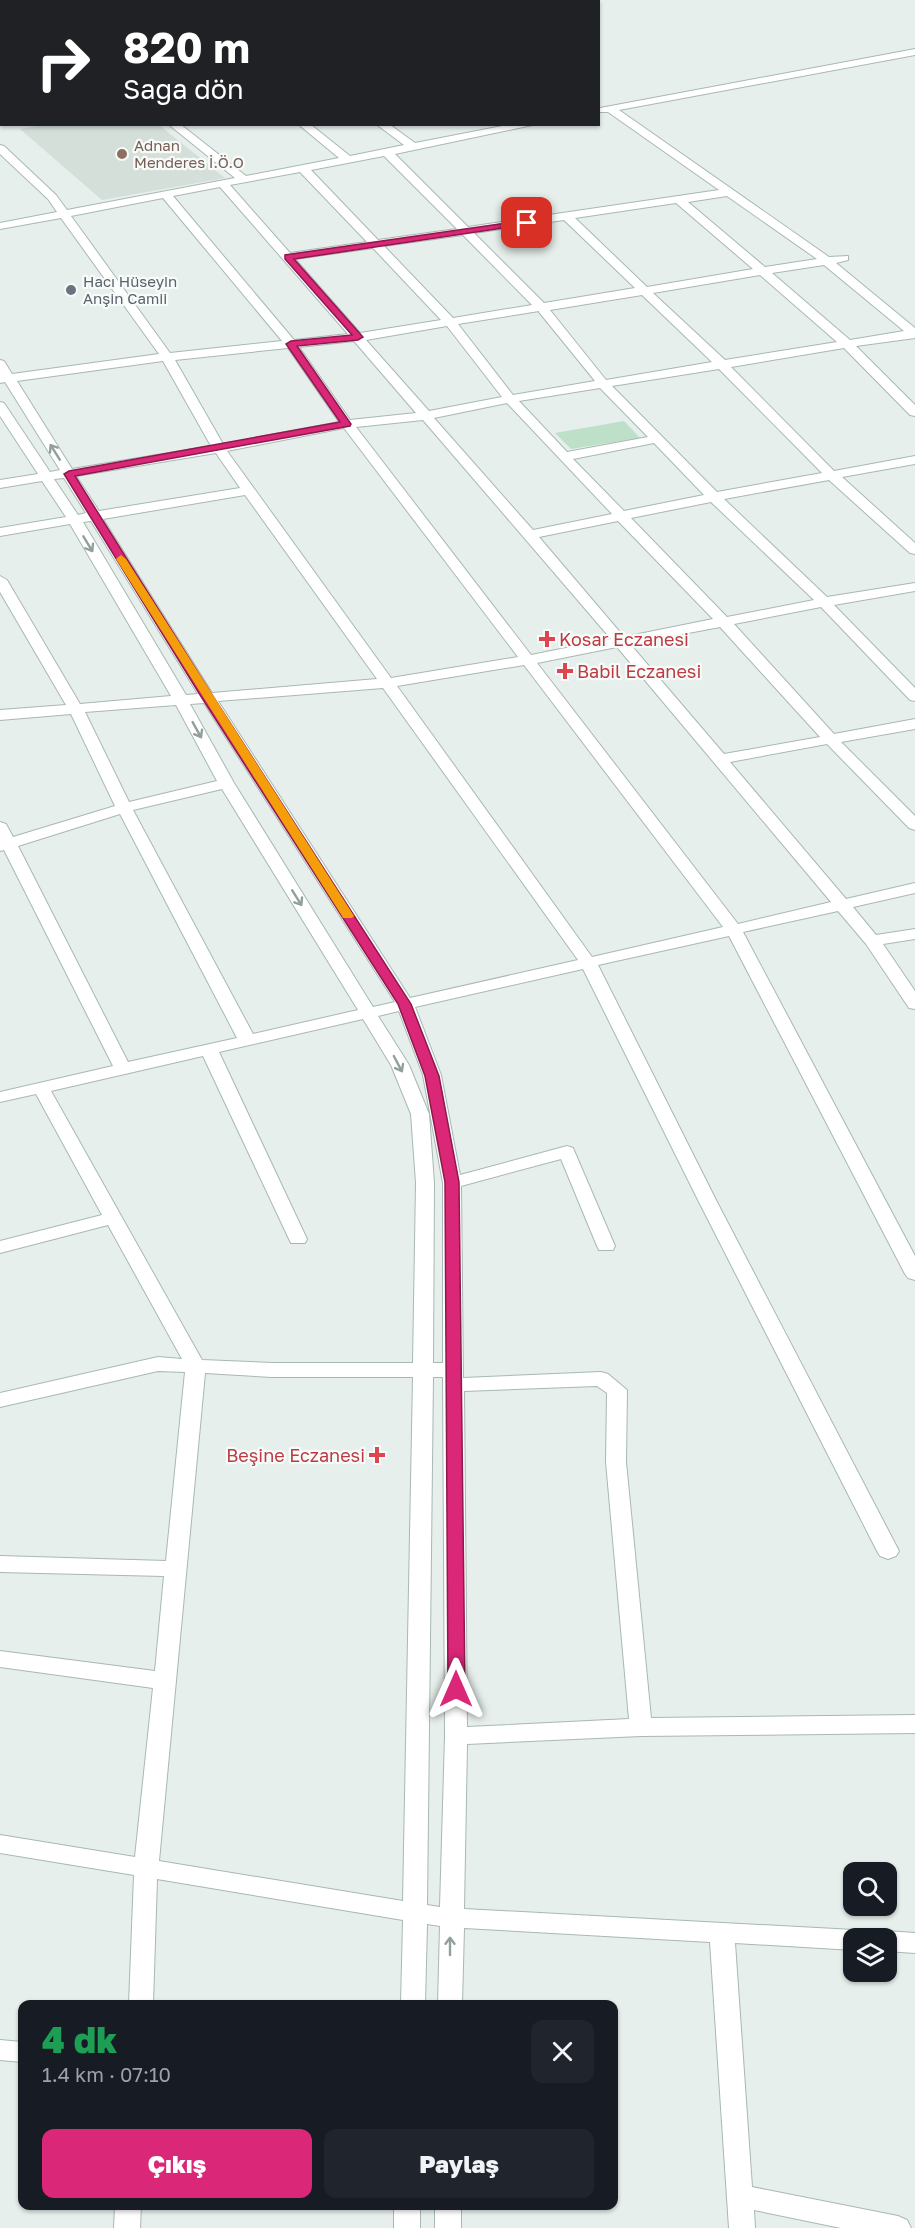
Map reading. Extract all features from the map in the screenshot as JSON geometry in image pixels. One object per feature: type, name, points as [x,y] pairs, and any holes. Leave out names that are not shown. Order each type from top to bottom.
[{"type":"street","points":[[604,111],[915,52]]},
{"type":"street","points":[[604,111],[731,192],[827,261],[914,334]]},
{"type":"street","points":[[176,126],[244,180]]},
{"type":"street","points":[[306,126],[349,160]]},
{"type":"street","points":[[384,126],[414,147]]},
{"type":"street","points":[[0,226],[167,196],[522,126]]},
{"type":"street","points":[[2,152],[52,197],[62,214],[167,357],[219,449],[590,964],[708,1202],[888,1551]]},
{"type":"street","points":[[388,153],[543,309],[604,385],[714,497],[824,603],[915,697]]},
{"type":"street","points":[[303,168],[450,322],[510,399],[564,457],[724,622],[830,739],[915,825]]},
{"type":"street","points":[[223,184],[530,535],[720,759],[840,906],[872,941],[915,1004]]},
{"type":"street","points":[[288,257],[731,192]]},
{"type":"street","points":[[167,196],[291,344],[346,424],[734,930],[915,1274]]},
{"type":"street","points":[[680,200],[846,344],[915,412]]},
{"type":"street","points":[[567,217],[720,364],[831,475],[915,550]]},
{"type":"street","points":[[450,2000],[450,1918],[456,1736],[452,1182],[432,1076],[405,1004],[208,698],[69,474],[3,374],[358,337],[543,309],[844,258]]},
{"type":"street","points":[[0,484],[219,449],[346,424],[424,416],[510,399],[914,334]]},
{"type":"street","points":[[0,406],[75,521],[181,700],[226,783],[400,1065],[420,1114],[424,1183],[423,1370],[413,2000]]},
{"type":"street","points":[[564,457],[657,439]]},
{"type":"street","points":[[530,535],[714,497],[915,460]]},
{"type":"street","points":[[0,532],[95,518],[250,490]]},
{"type":"street","points":[[0,580],[76,709],[123,808],[247,1040]]},
{"type":"street","points":[[0,715],[387,683],[528,660],[915,587]]},
{"type":"street","points":[[720,759],[915,724]]},
{"type":"street","points":[[5,844],[123,808],[226,783]]},
{"type":"street","points":[[0,827],[5,844],[123,1069]]},
{"type":"street","points":[[0,1097],[915,888]]},
{"type":"street","points":[[872,941],[915,934]]},
{"type":"street","points":[[209,1049],[298,1239]]},
{"type":"street","points":[[41,1088],[196,1366],[146,1868],[141,2000]]},
{"type":"street","points":[[452,1182],[567,1152],[606,1246]]},
{"type":"street","points":[[0,1247],[114,1218]]},
{"type":"street","points":[[0,1400],[158,1364],[272,1370],[423,1370],[454,1377],[601,1379],[617,1390],[616,1462],[640,1727]]},
{"type":"street","points":[[0,1564],[176,1569]]},
{"type":"street","points":[[0,1659],[165,1681]]},
{"type":"street","points":[[456,1736],[640,1727],[915,1724]]},
{"type":"street","points":[[0,1844],[450,1918],[843,1940]]},
{"type":"street","points":[[722,1934],[742,2228]]},
{"type":"street","points":[[897,1942],[915,1943]]},
{"type":"street","points":[[0,2050],[18,2052]]},
{"type":"street","points":[[740,2196],[898,2228]]},
{"type":"street","points":[[127,2228],[128,2210]]},
{"type":"street","points":[[407,2210],[407,2228]]},
{"type":"street","points":[[448,2210],[448,2228]]},
{"type":"shaded area","name":"Adnan Menderes İ.Ö.O","points":[[37,126],[160,126],[225,178],[102,200],[20,129]]},
{"type":"green space","points":[[624,421],[640,438],[571,449],[555,433]]},
{"type":"slow traffic","points":[[121,559],[348,916]]},
{"type":"place","name":"Adnan Menderes İ.Ö.O","points":[[122,154]]},
{"type":"place","name":"Hacı Hüseyin Anşin Camii","points":[[71,290]]},
{"type":"place","name":"Kosar Eczanesi","points":[[547,639]]},
{"type":"place","name":"Babil Eczanesi","points":[[565,671]]},
{"type":"place","name":"Beşine Eczanesi","points":[[377,1455]]},
{"type":"route","points":[[456,1689],[452,1182],[432,1076],[405,1004],[208,698],[69,474],[219,449],[346,424],[291,344],[358,337],[288,257],[527,223]]}]
